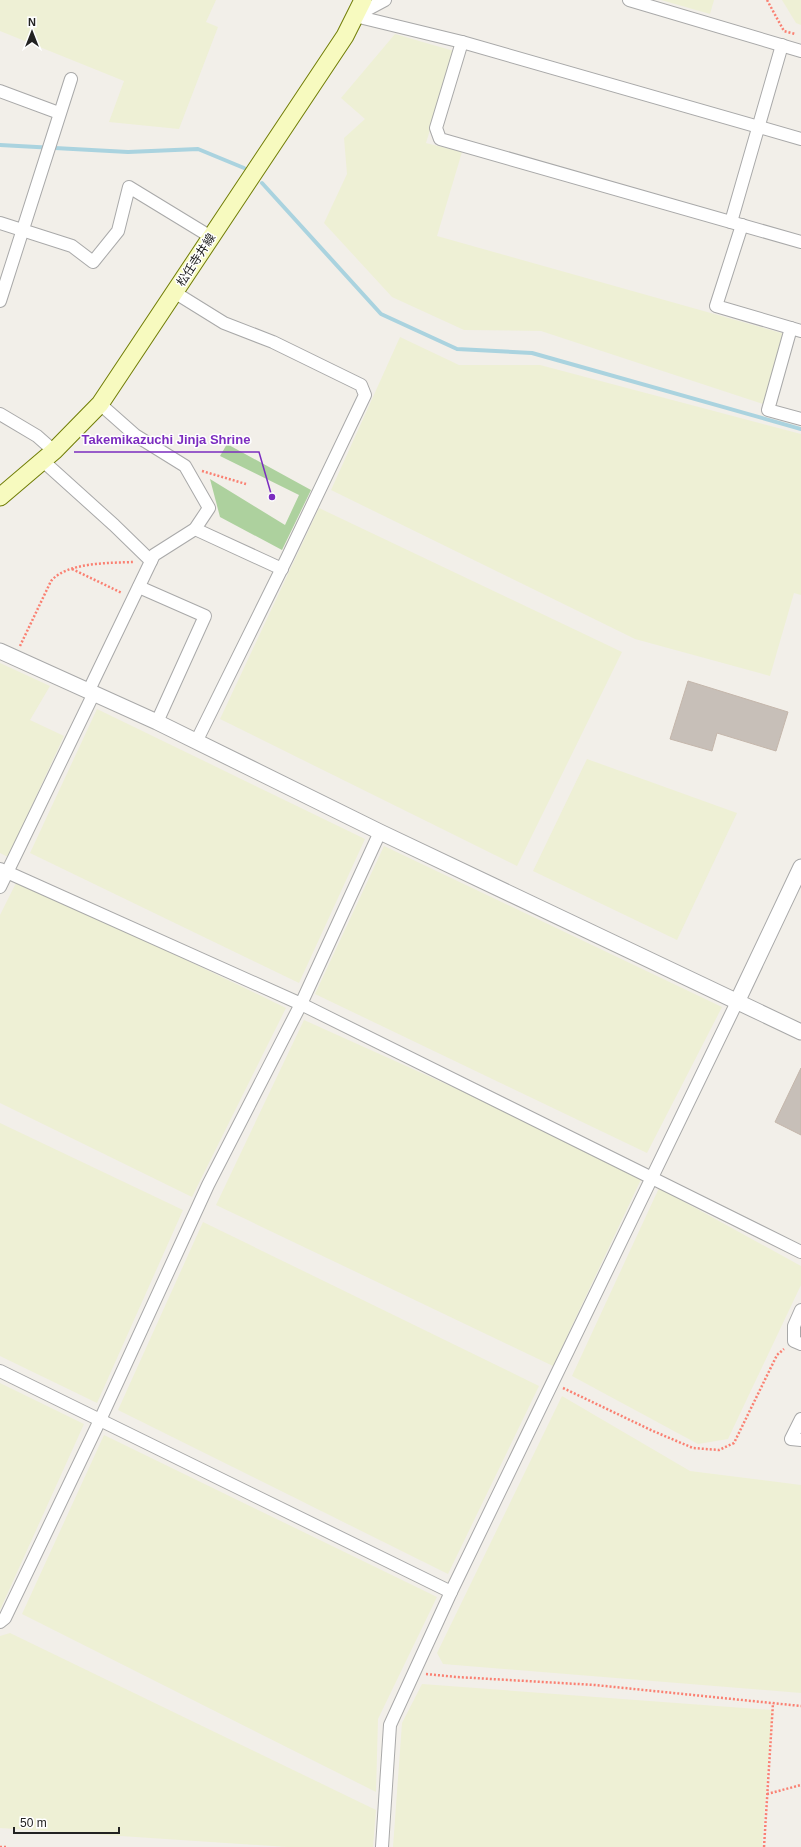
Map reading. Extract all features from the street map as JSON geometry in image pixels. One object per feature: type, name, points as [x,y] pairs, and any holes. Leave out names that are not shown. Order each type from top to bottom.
[{"type":"main road","name":"松任寺井線","points":[[0,497],[48,456],[100,404],[346,36],[363,0]]},
{"type":"street","points":[[355,16],[385,0]]},
{"type":"street","points":[[629,0],[801,51]]},
{"type":"street","points":[[355,16],[462,42],[801,139]]},
{"type":"street","points":[[462,42],[436,128],[440,139],[801,242]]},
{"type":"street","points":[[782,45],[759,127],[716,306],[796,330],[768,410],[801,419]]},
{"type":"street","points":[[0,301],[71,78]]},
{"type":"street","points":[[0,91],[59,113]]},
{"type":"street","points":[[0,223],[72,246],[93,262],[118,231],[129,187],[211,237]]},
{"type":"street","points":[[174,292],[224,323],[273,342],[361,385],[365,395],[282,569],[196,742]]},
{"type":"street","points":[[0,887],[4,871],[92,691],[133,598],[154,555],[195,529],[210,508],[185,466],[135,435],[100,404]]},
{"type":"street","points":[[0,414],[37,436],[48,456],[114,525],[151,561]]},
{"type":"street","points":[[195,529],[282,569]]},
{"type":"street","points":[[139,586],[205,616],[157,722]]},
{"type":"street","points":[[0,651],[92,691],[380,832],[801,1032]]},
{"type":"street","points":[[0,1622],[5,1618],[100,1420],[208,1185],[301,1004],[380,832]]},
{"type":"street","points":[[382,1847],[390,1725],[451,1592],[801,867]]},
{"type":"street","points":[[4,871],[301,1004],[801,1252]]},
{"type":"street","points":[[797,1343],[794,1326],[801,1310]]},
{"type":"street","points":[[0,1371],[451,1592]]},
{"type":"street","points":[[801,1419],[791,1439],[801,1440]]},
{"type":"path","points":[[767,0],[784,30],[801,36]]},
{"type":"path","points":[[185,466],[246,484]]},
{"type":"path","points":[[15,657],[51,581],[57,575],[72,569],[101,564],[151,561]]},
{"type":"path","points":[[72,569],[133,598]]},
{"type":"path","points":[[552,1383],[653,1431],[693,1448],[719,1450],[734,1443],[778,1355],[797,1343]]},
{"type":"path","points":[[414,1672],[457,1677],[596,1685],[801,1706]]},
{"type":"path","points":[[764,1847],[773,1703]]},
{"type":"path","points":[[767,1794],[801,1785]]},
{"type":"path","points":[[0,1846],[7,1847]]},
{"type":"green space","points":[[0,0],[216,0],[206,22],[218,27],[179,129],[109,122],[124,81],[0,31]]},
{"type":"green space","points":[[661,0],[714,0],[710,14]]},
{"type":"green space","points":[[782,0],[801,0],[801,25],[796,23]]},
{"type":"green space","points":[[395,34],[454,51],[426,143],[462,152],[437,236],[785,334],[763,404],[541,331],[464,330],[392,297],[324,223],[347,174],[344,138],[365,119],[341,98]]},
{"type":"green space","points":[[400,337],[459,365],[540,365],[801,434],[801,595],[794,593],[770,676],[635,639],[331,490]]},
{"type":"green space","points":[[227,444],[311,490],[282,550],[220,517],[210,479],[285,525],[299,495],[220,456]]},
{"type":"green space","points":[[319,508],[622,652],[517,866],[220,719]]},
{"type":"green space","points":[[0,663],[50,686],[30,720],[64,736],[8,857],[0,853]]},
{"type":"green space","points":[[97,709],[365,839],[299,983],[30,853]]},
{"type":"green space","points":[[587,759],[737,813],[677,940],[533,871]]},
{"type":"green space","points":[[384,846],[722,1007],[647,1153],[315,994]]},
{"type":"green space","points":[[18,879],[286,1008],[192,1197],[0,1103],[0,915]]},
{"type":"green space","points":[[304,1020],[644,1173],[553,1366],[216,1205]]},
{"type":"green space","points":[[0,1123],[183,1210],[97,1403],[0,1356]]},
{"type":"green space","points":[[659,1188],[801,1266],[801,1285],[728,1439],[698,1444],[572,1376]]},
{"type":"green space","points":[[203,1222],[539,1386],[448,1574],[118,1410]]},
{"type":"green space","points":[[0,1383],[84,1424],[0,1610]]},
{"type":"green space","points":[[562,1396],[690,1471],[801,1485],[801,1693],[443,1664],[437,1653]]},
{"type":"green space","points":[[104,1435],[437,1597],[378,1719],[376,1792],[22,1614]]},
{"type":"green space","points":[[10,1633],[376,1810],[373,1847],[287,1847],[0,1828],[0,1636]]},
{"type":"green space","points":[[422,1684],[772,1710],[762,1847],[393,1847],[402,1723]]},
{"type":"building","points":[[688,681],[788,712],[776,751],[717,733],[712,751],[670,739]]},
{"type":"building","points":[[801,1068],[801,1135],[775,1122]]},
{"type":"waterway","points":[[0,145],[128,152],[198,149],[244,168]]},
{"type":"waterway","points":[[262,183],[381,314],[457,349],[532,353],[801,429]]},
{"type":"place","name":"Takemikazuchi Jinja Shrine","points":[[272,497]]}]
